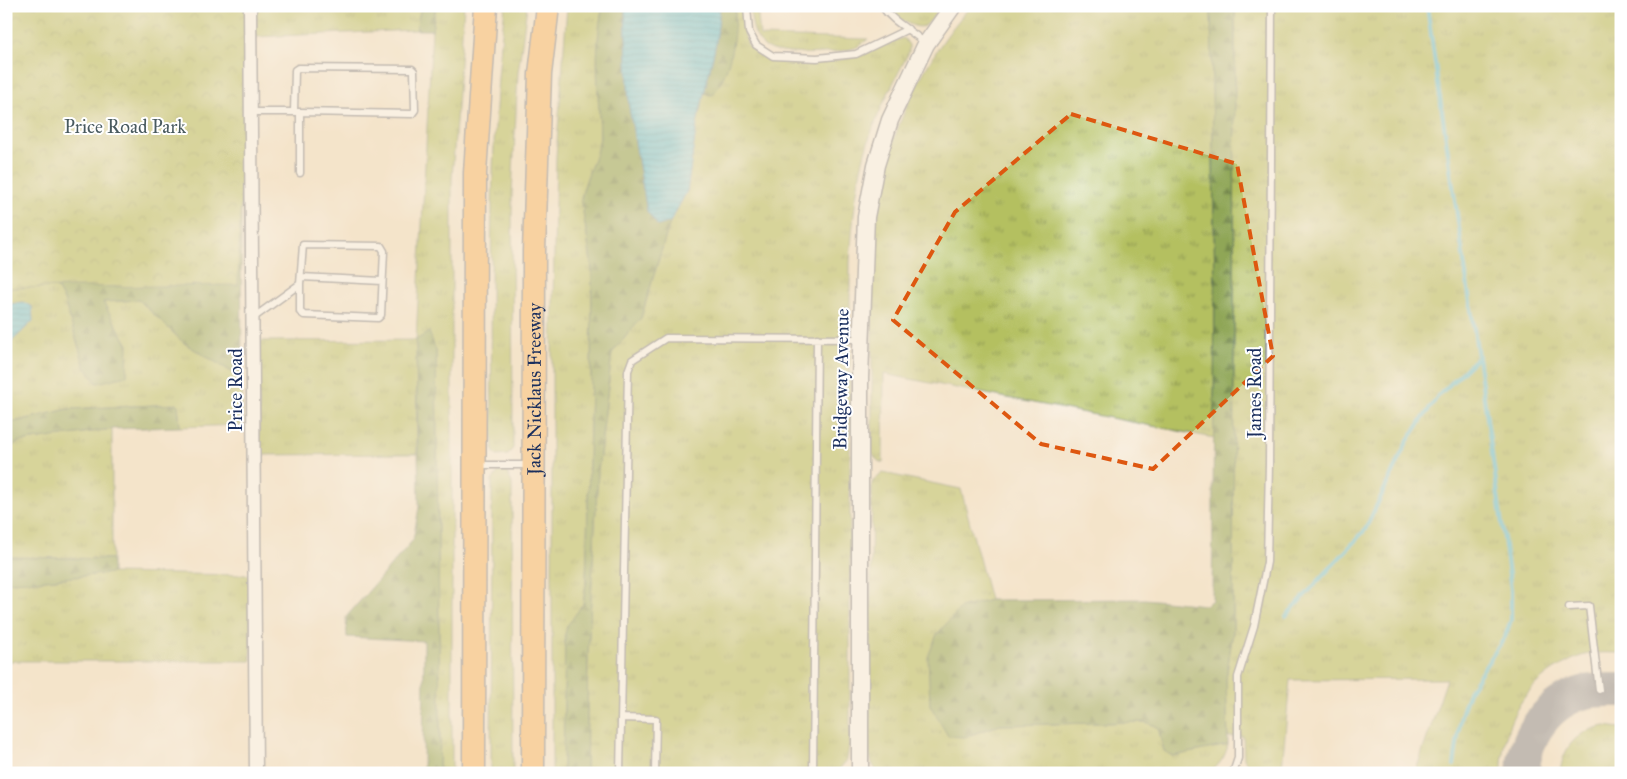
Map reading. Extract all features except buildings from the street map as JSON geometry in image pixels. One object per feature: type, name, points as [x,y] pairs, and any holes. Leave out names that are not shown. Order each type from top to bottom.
[{"type":"highway","points":[[474,773],[475,173],[486,6]]},
{"type":"highway","name":"Jack Nicklaus Freeway","points":[[533,773],[535,231],[540,74],[548,6]]},
{"type":"street","name":"Price Road","points":[[250,6],[256,773]]},
{"type":"street","name":"Bridgeway Avenue","points":[[860,773],[860,399],[866,217],[876,165],[890,120],[926,44],[953,6]]},
{"type":"lane","points":[[747,6],[749,32],[756,45],[773,56],[817,58],[856,54],[908,29]]},
{"type":"lane","points":[[882,6],[887,15],[926,44]]},
{"type":"lane","name":"James Road","points":[[1230,773],[1234,770],[1238,758],[1238,677],[1254,626],[1267,562],[1272,6]]},
{"type":"lane","points":[[250,112],[297,112],[412,114],[415,110],[414,71],[412,69],[298,68],[295,70],[297,112],[300,174]]},
{"type":"lane","points":[[303,245],[381,246],[384,251],[382,281],[380,315],[378,318],[304,315],[300,312],[303,245]]},
{"type":"lane","points":[[253,318],[300,281],[382,281]]},
{"type":"lane","points":[[620,773],[628,372],[632,360],[666,338],[862,339]]},
{"type":"lane","points":[[813,773],[816,338]]},
{"type":"lane","points":[[474,465],[534,466]]},
{"type":"lane","points":[[1569,607],[1589,606],[1599,690]]},
{"type":"lane","points":[[621,718],[656,719],[655,773]]},
{"type":"highlighted area","points":[[1071,114],[1237,164],[1273,356],[1153,469],[1041,444],[893,320],[955,212]]},
{"type":"green space","name":"Price Road Park","points":[[6,6],[90,6],[241,198],[242,378],[184,343],[139,300],[103,302],[128,345],[127,376],[97,383],[85,367],[64,300],[35,251]]},
{"type":"green space","name":"Price Road Park","points":[[6,6],[247,6],[238,285],[6,288]]},
{"type":"green space","points":[[421,6],[416,30],[255,37],[253,8]]},
{"type":"green space","points":[[421,6],[436,6],[432,30],[416,30]]},
{"type":"green space","points":[[436,6],[464,6],[452,179],[452,773],[439,773],[436,350],[416,340],[432,30]]},
{"type":"green space","points":[[505,6],[527,6],[518,73],[512,194],[513,448],[508,455],[497,456],[493,451],[492,432],[492,219],[496,112]]},
{"type":"green space","points":[[567,6],[603,6],[597,55],[600,138],[581,199],[592,268],[586,583],[583,604],[565,634],[563,773],[552,773],[552,352],[556,157]]},
{"type":"green space","points":[[603,6],[626,6],[629,106],[647,211],[658,226],[670,222],[641,318],[612,353],[598,471],[588,654],[586,773],[563,773],[565,634],[567,626],[583,604],[586,583],[592,268],[581,199],[600,138],[597,55]]},
{"type":"green space","points":[[720,6],[735,6],[733,41],[724,76],[712,95],[704,93],[716,43]]},
{"type":"green space","points":[[735,6],[741,6],[745,34],[750,48],[759,55],[772,59],[788,62],[823,62],[865,54],[880,46],[904,38],[909,45],[909,52],[878,115],[865,151],[858,183],[852,230],[850,262],[850,739],[847,760],[836,773],[586,773],[588,654],[598,471],[612,353],[641,318],[670,222],[687,191],[697,123],[704,93],[712,95],[735,22]]},
{"type":"green space","points":[[750,6],[757,6],[760,36],[868,39],[851,49],[826,53],[811,54],[771,50],[760,42],[755,33]]},
{"type":"green space","points":[[895,6],[941,6],[926,25],[917,27],[890,12]]},
{"type":"green space","points":[[971,6],[1211,6],[1215,295],[1214,438],[884,374],[883,463],[878,461],[872,454],[872,262],[875,221],[882,180],[898,126],[923,74],[937,50]]},
{"type":"green space","points":[[1211,6],[1235,6],[1233,631],[1226,679],[1228,745],[1173,756],[1164,751],[1158,727],[1146,722],[1000,725],[964,737],[948,736],[930,705],[928,657],[937,634],[961,608],[990,600],[1145,599],[1206,605],[1212,600],[1215,295]]},
{"type":"green space","points":[[1235,6],[1621,6],[1621,653],[1598,653],[1579,657],[1562,665],[1535,685],[1516,710],[1510,725],[1505,740],[1502,773],[1415,773],[1447,679],[1290,680],[1282,768],[1268,772],[1250,768],[1244,759],[1243,736],[1228,737],[1226,679],[1233,631]]},
{"type":"green space","points":[[6,218],[35,251],[64,300],[85,367],[128,345],[103,302],[139,300],[184,343],[242,378],[243,425],[180,427],[178,404],[68,409],[6,424],[6,389],[9,371],[8,345],[33,321],[23,302],[6,305]]},
{"type":"green space","points":[[429,332],[436,350],[439,773],[423,773],[424,641],[347,637],[346,617],[413,540],[419,507],[416,340]]},
{"type":"green space","points":[[416,340],[417,454],[259,455],[259,341]]},
{"type":"green space","points":[[178,404],[180,427],[112,429],[18,442],[6,451],[6,424],[68,409]]},
{"type":"green space","points":[[112,429],[112,559],[6,557],[6,451],[18,442]]},
{"type":"green space","points":[[498,472],[507,472],[512,483],[513,773],[491,773],[492,481]]},
{"type":"green space","points":[[883,473],[961,489],[990,600],[961,608],[964,737],[1000,725],[1146,722],[1158,727],[1164,751],[1172,756],[1228,745],[1224,757],[1219,764],[1209,773],[879,773],[872,763],[869,750],[872,482]]},
{"type":"green space","points":[[6,557],[112,559],[112,573],[6,582]]},
{"type":"green space","points":[[112,573],[249,575],[251,661],[6,661],[6,582]]},
{"type":"green space","points":[[1605,726],[1621,728],[1621,773],[1560,773],[1568,747],[1587,731]]},
{"type":"water","points":[[626,6],[720,6],[716,43],[697,123],[687,191],[670,222],[658,226],[647,211],[629,107]]},
{"type":"water","points":[[23,302],[32,307],[33,321],[8,345],[9,371],[6,389],[6,305]]},
{"type":"waterway","points":[[1427,6],[1511,590],[1511,620],[1505,637],[1470,689],[1461,715],[1454,765]]},
{"type":"waterway","points":[[1286,616],[1365,530],[1407,442],[1438,396],[1479,356]]},
{"type":"taxiway","points":[[1523,773],[1524,759],[1528,746],[1541,722],[1550,712],[1561,703],[1586,692],[1621,690]]}]
